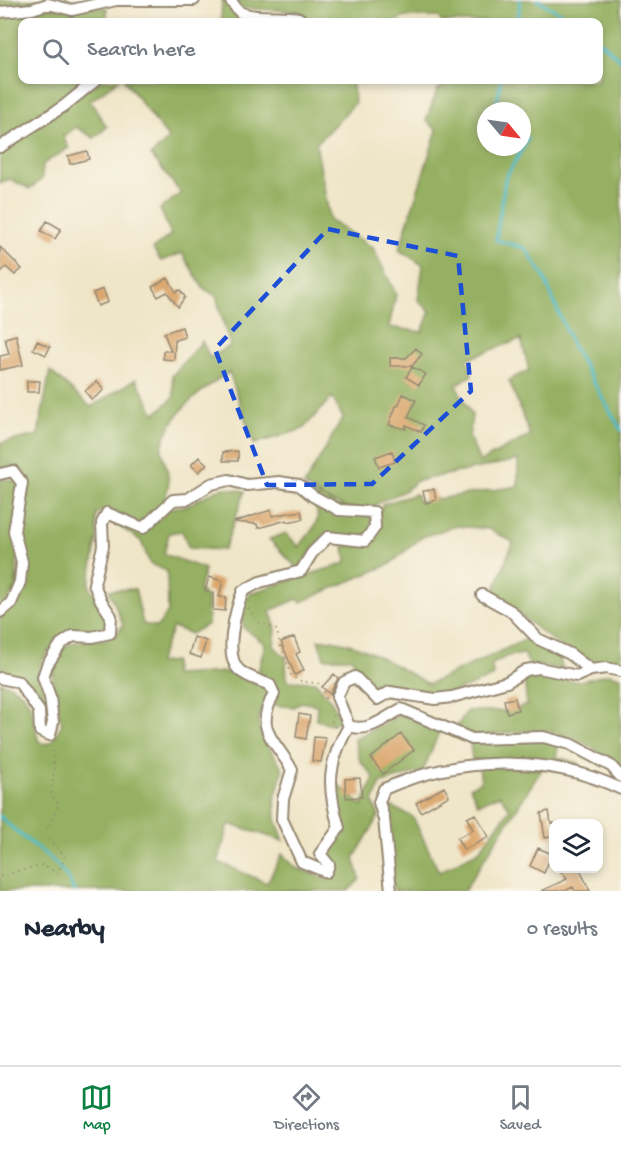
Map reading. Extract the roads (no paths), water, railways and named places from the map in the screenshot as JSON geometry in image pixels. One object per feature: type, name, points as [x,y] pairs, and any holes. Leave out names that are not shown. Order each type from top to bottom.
[{"type":"street","points":[[0,12],[32,9],[48,4],[72,10],[116,0],[194,0]]},
{"type":"street","points":[[230,0],[240,12],[258,16],[286,15],[299,18]]},
{"type":"street","points":[[0,147],[64,106],[91,84]]},
{"type":"street","points":[[0,474],[13,471],[22,483],[14,531],[22,562],[20,582],[11,603],[0,612]]},
{"type":"street","points":[[0,678],[19,682],[39,711],[40,731],[50,735],[53,722],[51,705],[43,677],[47,665],[61,644],[73,636],[92,637],[110,633],[111,616],[94,584],[103,546],[102,523],[107,513],[143,528],[173,500],[188,499],[211,484],[230,480],[247,485],[279,482],[299,485],[313,496],[339,510],[374,512],[375,527],[365,541],[328,537],[312,554],[301,571],[260,582],[243,591],[237,611],[232,657],[239,670],[270,685],[274,694],[267,707],[265,728],[270,740],[285,756],[292,770],[283,799],[282,819],[302,862],[326,872],[329,865],[320,854],[339,828],[330,792],[330,771],[349,726]]},
{"type":"street","points":[[482,595],[511,611],[538,639],[570,654],[591,670]]},
{"type":"street","points":[[349,726],[337,697],[344,682],[355,678],[377,699],[390,692],[435,699],[507,682],[525,670],[539,668],[577,676],[591,670],[606,668],[621,671]]},
{"type":"street","points":[[349,726],[359,729],[373,725],[401,709],[472,739],[543,737],[570,744],[611,766],[621,777]]},
{"type":"street","points":[[392,891],[384,819],[379,802],[384,789],[400,782],[472,763],[544,766],[601,780],[621,789]]},
{"type":"waterway","points":[[518,18],[520,0]]},
{"type":"waterway","points":[[537,0],[570,18]]},
{"type":"waterway","points":[[603,44],[621,60]]},
{"type":"waterway","points":[[497,102],[500,84]]},
{"type":"waterway","points":[[518,156],[505,179],[496,240],[525,248],[543,275],[572,345],[621,430]]},
{"type":"waterway","points":[[0,816],[51,859],[68,879],[74,891]]}]
